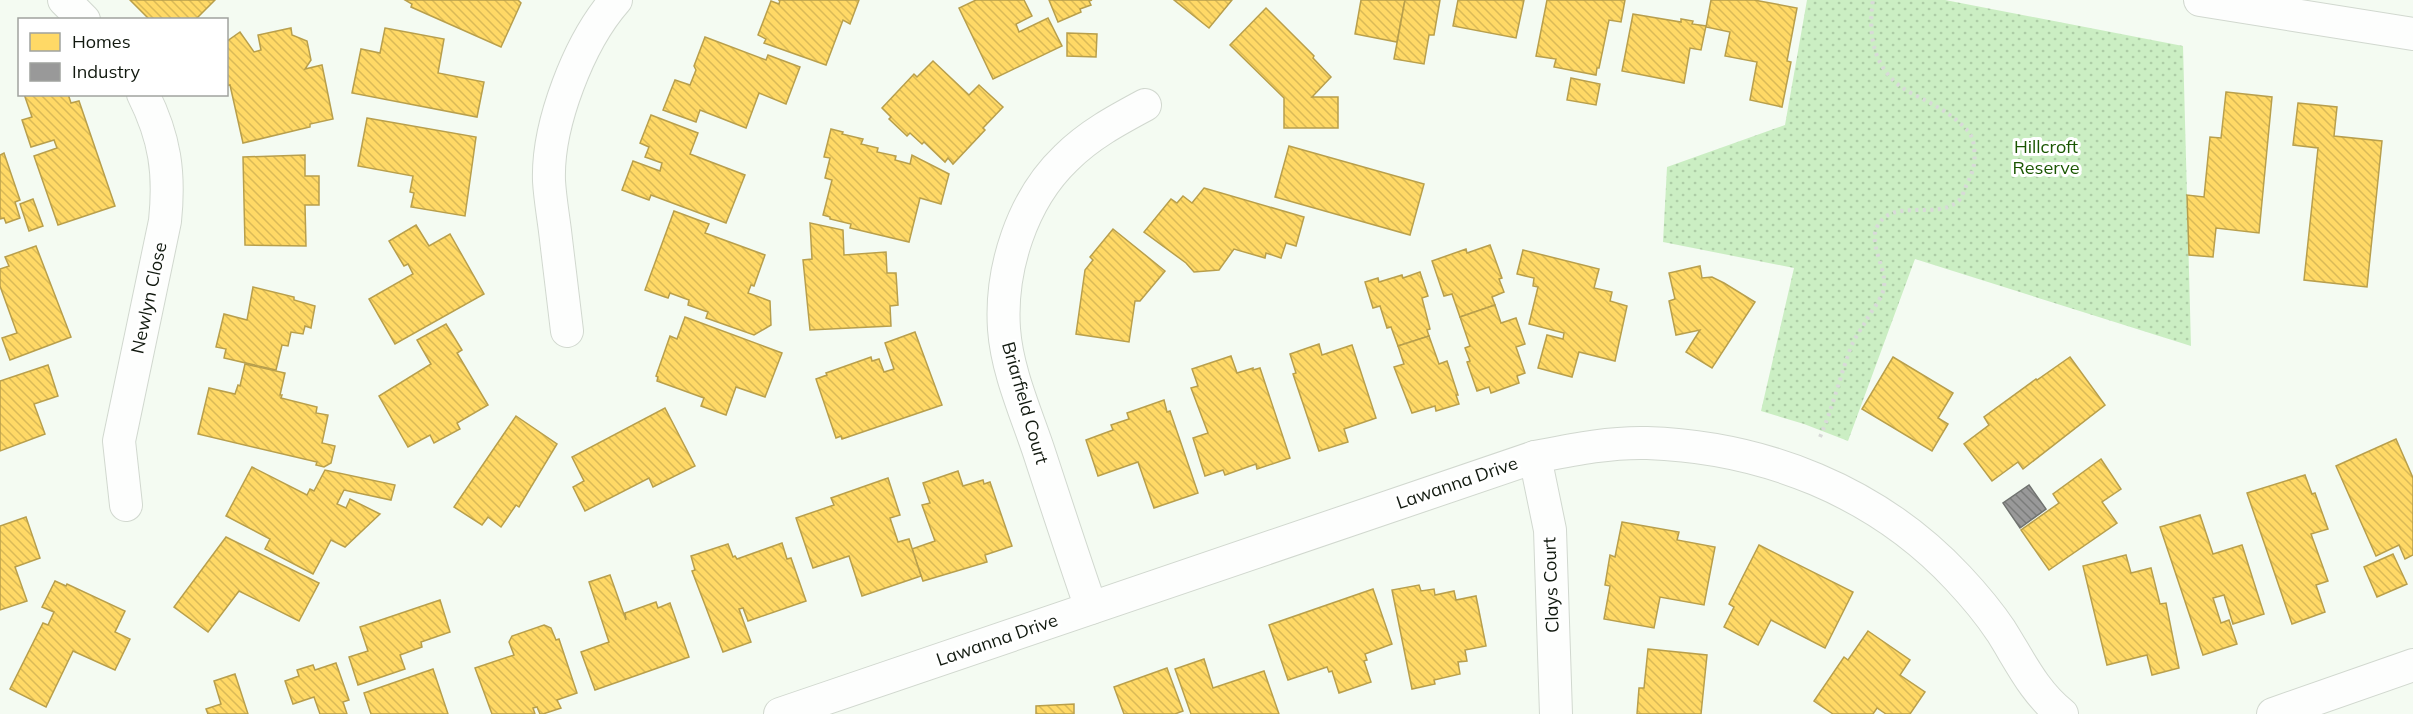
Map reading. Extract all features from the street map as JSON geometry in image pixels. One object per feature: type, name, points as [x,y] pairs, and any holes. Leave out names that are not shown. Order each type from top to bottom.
[{"type":"street","points":[[64,0],[82,18]]},
{"type":"street","points":[[567,331],[549,180],[552,152],[565,95],[575,68],[590,38],[616,0]]},
{"type":"street","points":[[2200,0],[2413,34]]},
{"type":"street","name":"Newlyn Close","points":[[126,505],[119,441],[165,221],[169,187],[164,153],[144,96]]},
{"type":"street","name":"Briarfield Court","points":[[1091,608],[1014,376],[1004,331],[1006,276],[1029,211],[1045,183],[1065,158],[1104,127],[1145,105]]},
{"type":"street","name":"Lawanna Drive","points":[[780,714],[1534,457],[1591,447],[1645,443],[1700,447],[1739,453],[1776,463],[1843,491],[1901,526],[1958,578],[1999,629],[2033,685],[2047,702],[2062,714]]},
{"type":"street","name":"Clays Court","points":[[1534,457],[1550,530],[1556,714]]},
{"type":"street","points":[[2272,714],[2413,665]]},
{"type":"path","points":[[1820,437],[1852,345],[1884,289],[1882,264],[1876,246],[1878,225],[1889,215],[1903,210],[1928,212],[1959,201],[1974,168],[1974,144],[1971,133],[1953,116],[1897,84],[1879,61],[1870,33],[1873,0]]},
{"type":"green space","name":"Hillcroft Reserve","points":[[1807,0],[1945,0],[2183,46],[2191,346],[1915,259],[1848,441],[1761,411],[1794,268],[1663,242],[1667,167],[1785,125]]},
{"type":"building: Homes","points":[[130,0],[215,0],[197,18],[148,18]]},
{"type":"building: Homes","points":[[405,0],[518,0],[521,3],[501,47],[411,7],[412,4]]},
{"type":"building: Homes","points":[[780,0],[859,0],[850,24],[843,20],[826,65],[764,43],[766,39],[758,35],[771,1],[779,4]]},
{"type":"building: Homes","points":[[976,0],[1024,0],[1032,16],[1016,24],[1019,32],[1048,18],[1062,46],[993,79],[959,8]]},
{"type":"building: Homes","points":[[1049,0],[1092,0],[1089,1],[1091,5],[1080,9],[1081,12],[1058,22]]},
{"type":"building: Homes","points":[[1174,0],[1232,0],[1209,28]]},
{"type":"building: Homes","points":[[1361,0],[1405,0],[1397,42],[1355,34]]},
{"type":"building: Homes","points":[[1405,0],[1440,0],[1434,35],[1429,35],[1424,64],[1394,59]]},
{"type":"building: Homes","points":[[1458,0],[1524,0],[1516,38],[1453,26]]},
{"type":"building: Homes","points":[[1547,0],[1625,0],[1621,22],[1609,20],[1596,75],[1554,67],[1556,59],[1536,56]]},
{"type":"building: Homes","points":[[1711,0],[1754,0],[1797,8],[1787,61],[1791,62],[1782,107],[1750,100],[1757,62],[1725,56],[1730,32],[1706,27]]},
{"type":"building: Homes","points":[[1266,8],[1314,56],[1313,58],[1331,77],[1312,97],[1338,97],[1338,128],[1284,128],[1284,98],[1230,45]]},
{"type":"building: Homes","points":[[1633,14],[1681,22],[1681,19],[1693,21],[1692,24],[1706,26],[1701,50],[1690,48],[1684,83],[1622,71]]},
{"type":"building: Homes","points":[[291,28],[292,35],[307,41],[311,60],[305,69],[322,65],[333,119],[310,124],[310,127],[243,143],[230,85],[228,86],[228,41],[240,32],[254,52],[261,50],[258,35]]},
{"type":"building: Homes","points":[[385,28],[444,39],[438,73],[484,82],[477,117],[352,93],[361,49],[380,53]]},
{"type":"building: Homes","points":[[1067,33],[1097,34],[1096,57],[1067,56]]},
{"type":"building: Homes","points":[[705,37],[766,60],[768,55],[800,67],[786,104],[759,93],[746,128],[700,110],[696,122],[663,110],[675,80],[690,85],[696,70],[694,66]]},
{"type":"building: Homes","points":[[933,61],[969,95],[979,85],[1003,107],[953,164],[948,158],[945,162],[924,142],[922,144],[910,133],[907,136],[889,119],[891,117],[882,108],[914,74],[917,77]]},
{"type":"building: Homes","points":[[1571,78],[1600,84],[1596,105],[1567,100]]},
{"type":"building: Homes","points":[[2226,92],[2272,97],[2259,233],[2216,228],[2213,257],[2189,255],[2187,195],[2204,197],[2210,137],[2221,138]]},
{"type":"building: Homes","points":[[25,96],[69,96],[71,103],[79,101],[115,206],[58,225],[34,156],[57,148],[54,140],[31,147],[22,120],[32,117]]},
{"type":"building: Homes","points":[[2298,103],[2337,107],[2334,136],[2382,141],[2367,287],[2304,280],[2318,148],[2293,145]]},
{"type":"building: Homes","points":[[651,115],[698,133],[690,154],[745,175],[726,223],[651,195],[649,200],[622,190],[633,161],[660,171],[662,163],[645,157],[649,147],[640,143]]},
{"type":"building: Homes","points":[[367,118],[476,137],[465,216],[411,207],[414,193],[410,192],[413,176],[358,166]]},
{"type":"building: Homes","points":[[831,129],[863,139],[861,144],[878,148],[877,152],[896,156],[895,160],[910,164],[912,155],[949,174],[941,204],[920,198],[909,242],[850,228],[851,224],[823,215],[832,180],[825,178],[830,158],[824,157]]},
{"type":"building: Homes","points":[[1289,146],[1424,184],[1410,235],[1275,197]]},
{"type":"building: Homes","points":[[4,153],[20,200],[15,202],[20,218],[6,223],[4,218],[0,219],[0,155]]},
{"type":"building: Homes","points":[[305,155],[305,176],[319,176],[319,205],[305,205],[306,246],[245,245],[243,157]]},
{"type":"building: Homes","points":[[1204,188],[1304,217],[1296,246],[1286,243],[1281,258],[1266,253],[1265,258],[1234,249],[1219,270],[1194,272],[1186,263],[1144,232],[1171,199],[1177,203],[1183,196],[1192,203]]},
{"type":"building: Homes","points":[[33,199],[43,226],[29,231],[20,204]]},
{"type":"building: Homes","points":[[674,211],[709,224],[705,233],[765,255],[754,286],[751,285],[748,293],[770,301],[771,325],[754,335],[706,318],[708,312],[688,305],[689,300],[670,293],[668,298],[645,290]]},
{"type":"building: Homes","points":[[810,223],[843,230],[844,255],[886,252],[887,273],[896,273],[898,305],[890,306],[891,326],[810,330],[803,260],[812,259]]},
{"type":"building: Homes","points":[[416,225],[429,246],[450,234],[484,294],[395,344],[369,299],[413,274],[408,264],[404,266],[389,241]]},
{"type":"building: Homes","points":[[1113,229],[1165,271],[1140,301],[1135,301],[1129,342],[1076,334],[1085,270],[1093,260],[1090,257]]},
{"type":"building: Homes","points":[[1490,245],[1502,278],[1499,279],[1504,292],[1492,297],[1495,305],[1460,317],[1452,294],[1444,296],[1432,261],[1466,249],[1467,253]]},
{"type":"building: Homes","points":[[36,246],[71,337],[10,360],[2,338],[17,333],[0,286],[0,269],[9,266],[5,257]]},
{"type":"building: Homes","points":[[1523,250],[1599,269],[1594,288],[1612,292],[1610,301],[1627,306],[1615,361],[1579,352],[1572,377],[1538,368],[1547,335],[1563,339],[1564,333],[1529,324],[1538,287],[1533,286],[1534,278],[1517,274]]},
{"type":"building: Homes","points":[[1700,266],[1702,278],[1712,277],[1755,302],[1712,368],[1686,352],[1700,330],[1676,335],[1669,301],[1675,299],[1669,273]]},
{"type":"building: Homes","points":[[1420,272],[1428,296],[1422,298],[1430,329],[1427,330],[1429,336],[1398,346],[1391,327],[1387,328],[1380,306],[1373,308],[1365,282],[1378,278],[1379,282],[1402,275],[1403,278]]},
{"type":"building: Homes","points":[[253,287],[294,297],[294,300],[315,306],[311,328],[305,326],[303,334],[291,332],[288,346],[282,345],[276,370],[224,358],[226,349],[216,347],[224,314],[247,320]]},
{"type":"building: Homes","points":[[1495,305],[1501,323],[1516,318],[1525,344],[1516,347],[1525,373],[1517,376],[1519,383],[1491,393],[1489,387],[1477,391],[1467,362],[1470,361],[1465,348],[1470,346],[1460,317]]},
{"type":"building: Homes","points":[[685,317],[782,353],[765,397],[736,387],[726,415],[701,406],[704,398],[657,381],[656,376],[670,336],[677,339]]},
{"type":"building: Homes","points":[[446,324],[462,350],[457,353],[488,405],[457,423],[460,429],[434,443],[430,435],[408,447],[379,396],[431,364],[417,340]]},
{"type":"building: Homes","points":[[915,332],[942,405],[842,439],[841,436],[836,438],[816,379],[827,375],[826,373],[871,357],[872,361],[879,359],[884,372],[894,369],[885,343]]},
{"type":"building: Homes","points":[[1429,336],[1439,364],[1447,361],[1459,404],[1436,411],[1435,406],[1412,413],[1394,367],[1404,364],[1398,346]]},
{"type":"building: Homes","points":[[1319,344],[1322,355],[1352,345],[1376,418],[1344,429],[1348,442],[1319,451],[1293,374],[1296,373],[1290,354]]},
{"type":"building: Homes","points":[[1231,356],[1237,373],[1260,368],[1290,458],[1257,469],[1256,464],[1225,475],[1223,470],[1205,476],[1193,438],[1208,433],[1191,388],[1198,386],[1192,369]]},
{"type":"building: Homes","points":[[1893,357],[1953,393],[1938,418],[1948,424],[1932,451],[1862,409]]},
{"type":"building: Homes","points":[[2070,357],[2105,405],[2023,469],[2018,462],[1992,481],[1964,444],[1989,425],[1984,417]]},
{"type":"building: Homes","points":[[245,364],[285,373],[281,398],[317,407],[316,413],[328,415],[322,443],[335,446],[331,463],[324,467],[316,465],[317,462],[198,434],[209,388],[235,394],[238,385],[240,386]]},
{"type":"building: Homes","points":[[48,365],[58,396],[34,404],[45,434],[0,451],[0,381]]},
{"type":"building: Homes","points":[[1164,400],[1167,412],[1170,411],[1198,493],[1154,508],[1138,462],[1098,476],[1086,440],[1113,430],[1111,425],[1129,419],[1127,413]]},
{"type":"building: Homes","points":[[665,408],[695,466],[653,487],[649,478],[585,511],[573,487],[584,481],[572,457]]},
{"type":"building: Homes","points":[[516,416],[557,444],[519,507],[516,505],[501,527],[488,517],[482,525],[454,507]]},
{"type":"building: Homes","points":[[2396,439],[2413,478],[2413,555],[2405,559],[2399,545],[2376,556],[2336,466]]},
{"type":"building: Homes","points":[[2101,459],[2121,489],[2102,502],[2117,523],[2049,570],[2021,530],[2059,503],[2053,494]]},
{"type":"building: Homes","points":[[252,467],[307,495],[310,489],[314,491],[325,470],[395,485],[391,500],[344,490],[337,504],[346,508],[350,499],[380,514],[345,547],[331,540],[313,574],[265,549],[270,539],[226,516]]},
{"type":"building: Homes","points":[[958,471],[963,486],[983,480],[984,484],[990,482],[1012,546],[985,555],[987,562],[923,581],[912,549],[935,541],[922,505],[930,503],[923,483]]},
{"type":"building: Homes","points":[[2305,475],[2312,494],[2315,493],[2328,529],[2311,534],[2328,581],[2316,585],[2325,612],[2292,624],[2247,493]]},
{"type":"building: Homes","points":[[888,478],[900,515],[890,518],[898,542],[909,539],[921,576],[862,596],[849,556],[813,568],[796,518],[834,505],[831,498]]},
{"type":"building: Homes","points":[[2200,515],[2213,554],[2242,545],[2264,614],[2233,624],[2224,595],[2213,598],[2221,623],[2229,620],[2237,644],[2203,655],[2160,527]]},
{"type":"building: Homes","points":[[26,517],[40,558],[15,567],[27,601],[0,610],[0,526]]},
{"type":"building: Homes","points":[[1622,522],[1679,532],[1677,540],[1715,547],[1704,605],[1660,597],[1654,628],[1604,619],[1610,586],[1605,585],[1610,555],[1615,557]]},
{"type":"building: Homes","points":[[226,537],[319,583],[299,621],[239,591],[208,632],[174,607]]},
{"type":"building: Homes","points":[[782,543],[787,559],[791,558],[806,601],[748,621],[743,608],[739,609],[751,642],[723,652],[692,571],[695,570],[691,556],[728,544],[733,557],[737,559]]},
{"type":"building: Homes","points":[[1759,545],[1853,592],[1825,648],[1771,620],[1758,645],[1724,627],[1734,607],[1729,604]]},
{"type":"building: Homes","points":[[2393,554],[2407,584],[2377,597],[2364,567]]},
{"type":"building: Homes","points":[[2126,555],[2131,573],[2151,568],[2160,604],[2166,603],[2179,668],[2152,675],[2147,655],[2107,665],[2083,566]]},
{"type":"building: Homes","points":[[610,575],[626,620],[625,613],[656,602],[658,608],[670,603],[689,657],[595,690],[581,652],[609,642],[589,582]]},
{"type":"building: Homes","points":[[55,581],[66,586],[67,584],[125,611],[115,632],[130,639],[115,670],[73,651],[46,707],[10,689],[43,623],[48,625],[54,612],[42,607]]},
{"type":"building: Homes","points":[[1419,585],[1421,591],[1434,589],[1435,595],[1454,591],[1456,600],[1476,596],[1486,646],[1465,650],[1467,661],[1458,662],[1460,674],[1434,680],[1435,684],[1412,689],[1392,590]]},
{"type":"building: Homes","points":[[1373,589],[1392,644],[1365,654],[1367,660],[1364,661],[1371,682],[1339,693],[1332,671],[1329,672],[1327,667],[1288,680],[1269,625]]},
{"type":"building: Homes","points":[[440,600],[450,632],[421,642],[422,647],[400,655],[405,669],[358,685],[349,657],[368,651],[360,627]]},
{"type":"building: Homes","points":[[544,625],[551,628],[556,640],[559,639],[577,693],[557,700],[561,708],[543,714],[540,714],[537,707],[533,708],[535,714],[492,714],[475,668],[514,655],[509,642],[512,636]]},
{"type":"building: Homes","points":[[1868,631],[1910,660],[1900,675],[1925,692],[1910,714],[1886,714],[1877,708],[1873,714],[1833,714],[1814,701],[1844,657],[1848,660]]},
{"type":"building: Homes","points":[[1648,649],[1707,655],[1701,714],[1637,714],[1639,688],[1644,688]]},
{"type":"building: Homes","points":[[1204,659],[1213,688],[1264,671],[1279,714],[1191,714],[1175,669]]},
{"type":"building: Homes","points":[[336,663],[349,700],[343,702],[347,714],[320,714],[314,697],[293,704],[285,681],[299,676],[297,670],[313,665],[315,670]]},
{"type":"building: Homes","points":[[1167,668],[1183,711],[1175,714],[1124,714],[1114,687]]},
{"type":"building: Homes","points":[[433,669],[448,714],[371,714],[364,693]]},
{"type":"building: Homes","points":[[235,674],[248,714],[208,714],[206,709],[221,704],[214,681]]},
{"type":"building: Homes","points":[[1074,704],[1074,714],[1036,714],[1036,706]]},
{"type":"building: Industry","points":[[2029,485],[2046,509],[2020,528],[2003,503]]}]
